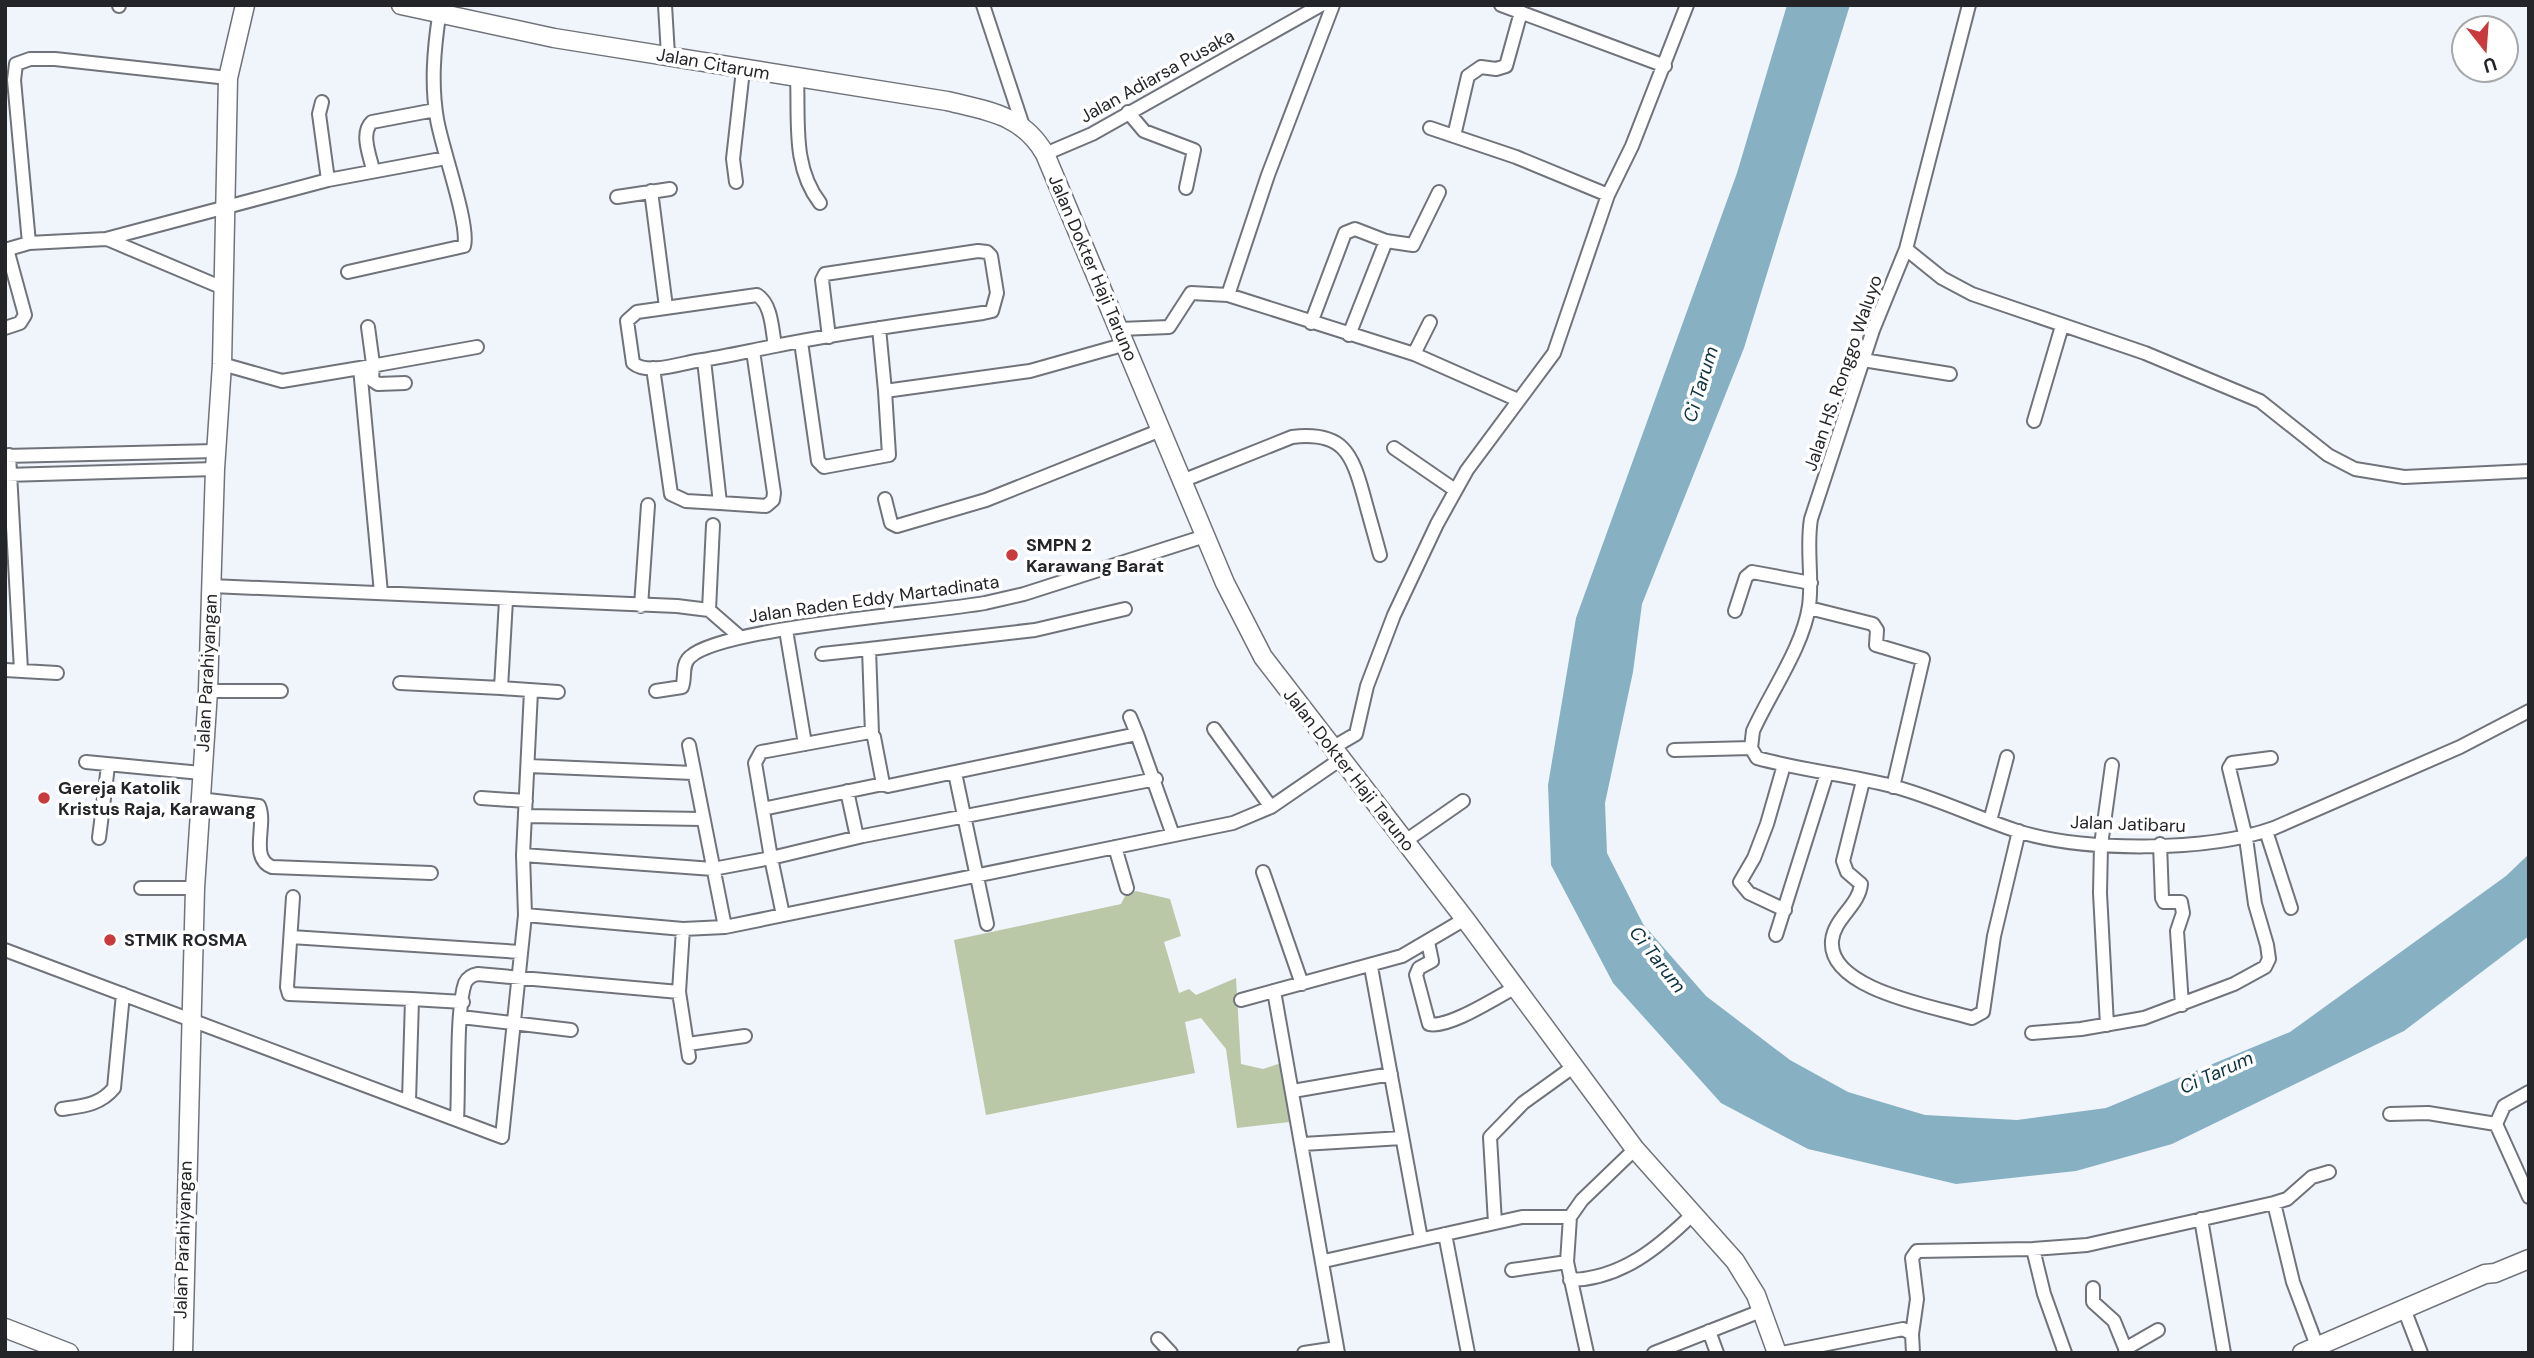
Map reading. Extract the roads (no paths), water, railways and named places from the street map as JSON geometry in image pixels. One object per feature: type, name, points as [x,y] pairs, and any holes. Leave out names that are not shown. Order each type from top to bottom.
[{"type":"street","name":"Jalan Parahiyangan","points":[[178,1350],[194,888],[208,691],[215,460],[222,364],[228,78],[245,5]]},
{"type":"street","name":"Jalan Citarum","points":[[401,5],[439,16],[554,38],[947,101],[996,112],[1023,126]]},
{"type":"street","points":[[665,5],[668,55]]},
{"type":"street","points":[[983,5],[1023,126]]},
{"type":"street","name":"Jalan Adiarsa Pusaka","points":[[1045,154],[1092,134],[1321,5]]},
{"type":"street","points":[[1227,295],[1268,175],[1333,5]]},
{"type":"street","points":[[1501,5],[1665,66]]},
{"type":"street","points":[[524,915],[683,929],[725,927],[1233,823],[1272,807],[1337,754],[1356,734],[1367,686],[1394,615],[1455,490],[1554,353],[1608,195],[1665,66],[1687,5]]},
{"type":"street","name":"Jalan HS. Ronggo Waluyo","points":[[1751,748],[1753,731],[1801,633],[1809,608],[1811,583],[1807,545],[1811,519],[1863,360],[1906,249],[1969,5]]},
{"type":"street","points":[[1454,136],[1468,76],[1481,67],[1496,69],[1506,66],[1521,12]]},
{"type":"street","points":[[348,272],[464,246],[455,187],[435,110],[433,58],[439,16]]},
{"type":"street","points":[[29,243],[14,80],[16,64],[30,60],[55,59],[228,78]]},
{"type":"street","points":[[736,182],[733,159],[743,70]]},
{"type":"street","points":[[797,78],[800,158],[809,189],[820,203]]},
{"type":"street","points":[[322,102],[318,114],[328,180]]},
{"type":"street","points":[[373,170],[365,132],[372,121],[435,110]]},
{"type":"street","points":[[1128,112],[1144,131],[1194,150],[1185,188]]},
{"type":"street","name":"Jalan Dokter Haji Taruno","points":[[1023,126],[1036,138],[1045,154],[1205,536],[1263,657],[1465,919],[1635,1149],[1735,1261],[1751,1285],[1780,1353]]},
{"type":"street","points":[[1430,128],[1527,162],[1608,195]]},
{"type":"street","points":[[5,328],[20,323],[24,315],[6,249],[29,243],[106,239],[328,180],[446,158]]},
{"type":"street","points":[[617,197],[670,189]]},
{"type":"street","points":[[651,191],[666,307]]},
{"type":"street","points":[[1311,323],[1345,233],[1355,229],[1386,241],[1413,245],[1439,192]]},
{"type":"street","points":[[106,239],[223,288]]},
{"type":"street","points":[[1349,335],[1386,241]]},
{"type":"street","points":[[1906,249],[1942,278],[1972,294],[2145,353],[2260,401],[2328,456],[2355,468],[2403,477],[2529,471]]},
{"type":"street","points":[[775,346],[768,308],[764,299],[757,295],[637,312],[627,321],[633,363],[638,367],[653,368],[992,311],[997,293],[991,256],[986,251],[978,251],[825,274],[822,280],[828,337]]},
{"type":"street","points":[[885,391],[1030,371],[1123,337],[1169,327],[1191,293],[1227,295],[1414,354],[1518,400]]},
{"type":"street","points":[[1414,354],[1430,322]]},
{"type":"street","points":[[2034,421],[2062,326]]},
{"type":"street","points":[[368,327],[367,366],[381,593]]},
{"type":"street","points":[[801,342],[818,461],[824,467],[890,455],[879,328]]},
{"type":"street","points":[[222,364],[282,381],[477,347]]},
{"type":"street","points":[[653,368],[671,494],[686,501],[766,506],[773,500],[753,351]]},
{"type":"street","points":[[704,360],[720,503]]},
{"type":"street","points":[[1863,360],[1950,374]]},
{"type":"street","points":[[367,366],[374,383],[405,383]]},
{"type":"street","points":[[885,499],[891,523],[897,526],[986,500],[1161,430]]},
{"type":"street","points":[[1182,481],[1292,437],[1308,435],[1335,441],[1347,450],[1355,465],[1380,555]]},
{"type":"street","points":[[1394,448],[1455,490]]},
{"type":"street","points":[[22,670],[7,456],[215,460]]},
{"type":"street","points":[[7,475],[215,460]]},
{"type":"street","points":[[641,606],[648,505]]},
{"type":"street","points":[[211,586],[709,610],[713,525]]},
{"type":"street","name":"Jalan Raden Eddy Martadinata","points":[[709,610],[740,637],[985,603],[1024,594],[1205,536]]},
{"type":"street","points":[[1735,611],[1746,577],[1752,572],[1811,583]]},
{"type":"street","points":[[502,688],[506,600]]},
{"type":"street","points":[[822,654],[1035,631],[1125,608]]},
{"type":"street","points":[[1809,608],[1873,624],[1877,630],[1876,645],[1923,659],[1893,787]]},
{"type":"street","points":[[786,630],[805,744]]},
{"type":"street","points":[[656,691],[682,687],[684,666],[693,654],[740,637]]},
{"type":"street","points":[[869,649],[873,734],[883,784]]},
{"type":"street","points":[[5,670],[57,673]]},
{"type":"street","points":[[400,683],[558,692]]},
{"type":"street","points":[[208,691],[281,691]]},
{"type":"street","points":[[5,950],[499,1137],[503,1135],[524,915],[523,855],[531,691]]},
{"type":"street","name":"Jalan Jatibaru","points":[[1751,748],[1757,758],[1893,787],[2019,831],[2101,845],[2160,844],[2246,838],[2266,831],[2460,747],[2529,711]]},
{"type":"street","points":[[1130,718],[1156,779],[1173,835]]},
{"type":"street","points":[[1214,729],[1272,807]]},
{"type":"street","points":[[783,915],[762,809],[756,756],[761,751],[863,732],[873,734]]},
{"type":"street","points":[[762,809],[883,784],[888,786],[956,773],[1137,734]]},
{"type":"street","points":[[689,745],[725,927]]},
{"type":"street","points":[[1674,750],[1751,748]]},
{"type":"street","points":[[1990,821],[2007,757]]},
{"type":"street","points":[[2032,1033],[2144,1018],[2182,1005],[2258,972],[2269,959],[2255,904],[2246,838],[2229,765],[2271,758]]},
{"type":"street","points":[[86,762],[201,773]]},
{"type":"street","points":[[1784,765],[1767,824],[1754,858],[1740,882],[1749,893],[1785,910]]},
{"type":"street","points":[[2107,1025],[2100,893],[2101,845],[2112,765]]},
{"type":"street","points":[[99,838],[108,766]]},
{"type":"street","points":[[529,766],[693,773]]},
{"type":"street","points":[[956,773],[987,924]]},
{"type":"street","points":[[1776,935],[1827,773]]},
{"type":"street","points":[[523,855],[713,869],[857,837],[1156,779]]},
{"type":"street","points":[[1863,780],[1843,861],[1847,872],[1861,884],[1860,892],[1840,918],[1831,944],[1835,957],[1855,980],[1887,994],[1972,1018],[1983,1012],[1994,936],[2019,831]]},
{"type":"street","points":[[847,791],[857,837]]},
{"type":"street","points":[[481,798],[526,801]]},
{"type":"street","points":[[199,799],[259,806],[262,819],[259,852],[263,861],[272,867],[431,873]]},
{"type":"street","points":[[1404,842],[1464,800]]},
{"type":"street","points":[[526,816],[702,819]]},
{"type":"street","points":[[2266,831],[2291,908]]},
{"type":"street","points":[[2160,844],[2162,898],[2164,902],[2181,902],[2183,906],[2177,931],[2182,1005]]},
{"type":"street","points":[[1115,848],[1127,888]]},
{"type":"street","points":[[1264,872],[1302,984]]},
{"type":"street","points":[[141,888],[194,888]]},
{"type":"street","points":[[293,897],[287,987],[289,994],[463,1002]]},
{"type":"street","points":[[1241,1000],[1371,967],[1402,956],[1465,919]]},
{"type":"street","points":[[683,929],[679,992],[689,1050],[745,1036]]},
{"type":"street","points":[[291,937],[520,952]]},
{"type":"street","points":[[1428,942],[1432,961],[1419,968],[1416,975],[1429,1024],[1438,1025],[1463,1015],[1516,987]]},
{"type":"street","points":[[1371,967],[1421,1239]]},
{"type":"street","points":[[457,1120],[461,1017],[466,982],[470,976],[679,992]]},
{"type":"street","points":[[1274,991],[1338,1350],[1304,1353]]},
{"type":"street","points":[[62,1109],[88,1106],[105,1099],[114,1088],[123,995]]},
{"type":"street","points":[[409,1101],[412,999]]},
{"type":"street","points":[[461,1017],[571,1030]]},
{"type":"street","points":[[1495,1223],[1490,1137],[1523,1103],[1573,1067]]},
{"type":"street","points":[[1293,1091],[1391,1074]]},
{"type":"street","points":[[2529,1092],[2504,1106],[2496,1124],[2529,1197]]},
{"type":"street","points":[[2389,1114],[2428,1113],[2496,1124]]},
{"type":"street","points":[[1303,1144],[1402,1138]]},
{"type":"street","points":[[1587,1353],[1567,1262],[1570,1217],[1582,1200],[1635,1149]]},
{"type":"street","points":[[1913,1353],[1912,1334],[1917,1299],[1912,1258],[1917,1251],[2087,1245],[2274,1203],[2287,1199],[2312,1177],[2329,1172]]},
{"type":"street","points":[[2274,1203],[2310,1350],[2485,1274],[2495,1273],[2529,1259]]},
{"type":"street","points":[[1570,1280],[1602,1276],[1632,1264],[1667,1239],[1693,1214]]},
{"type":"street","points":[[1324,1261],[1522,1217],[1570,1217]]},
{"type":"street","points":[[2201,1219],[2224,1353]]},
{"type":"street","points":[[1445,1234],[1468,1353]]},
{"type":"street","points":[[2033,1249],[2044,1294],[2065,1353]]},
{"type":"street","points":[[2485,1274],[2492,1267],[2529,1250]]},
{"type":"street","points":[[1512,1270],[1567,1262]]},
{"type":"street","points":[[2093,1288],[2093,1302],[2115,1321],[2126,1351],[2158,1330]]},
{"type":"street","points":[[2404,1309],[2421,1353]]},
{"type":"street","points":[[1654,1353],[1761,1311]]},
{"type":"street","points":[[5,1328],[69,1353]]},
{"type":"street","points":[[1780,1353],[1873,1333],[1903,1329],[1912,1334]]},
{"type":"street","points":[[1709,1331],[1717,1353]]},
{"type":"street","points":[[1158,1339],[1171,1353]]},
{"type":"water","name":"Ci Tarum","points":[[1787,5],[1850,5],[1744,348],[1642,604],[1633,672],[1605,803],[1607,853],[1643,924],[1706,996],[1790,1060],[1848,1092],[1925,1115],[2017,1120],[2106,1108],[2290,1032],[2506,876],[2529,854],[2529,936],[2404,1031],[2172,1144],[2076,1171],[1956,1184],[1808,1149],[1721,1103],[1613,983],[1551,865],[1548,785],[1576,618],[1737,173]]},
{"type":"place","name":"SMPN 2 Karawang Barat","points":[[1012,555]]},
{"type":"place","name":"Gereja Katolik Kristus Raja, Karawang","points":[[44,798]]},
{"type":"place","name":"STMIK ROSMA","points":[[110,940]]}]
